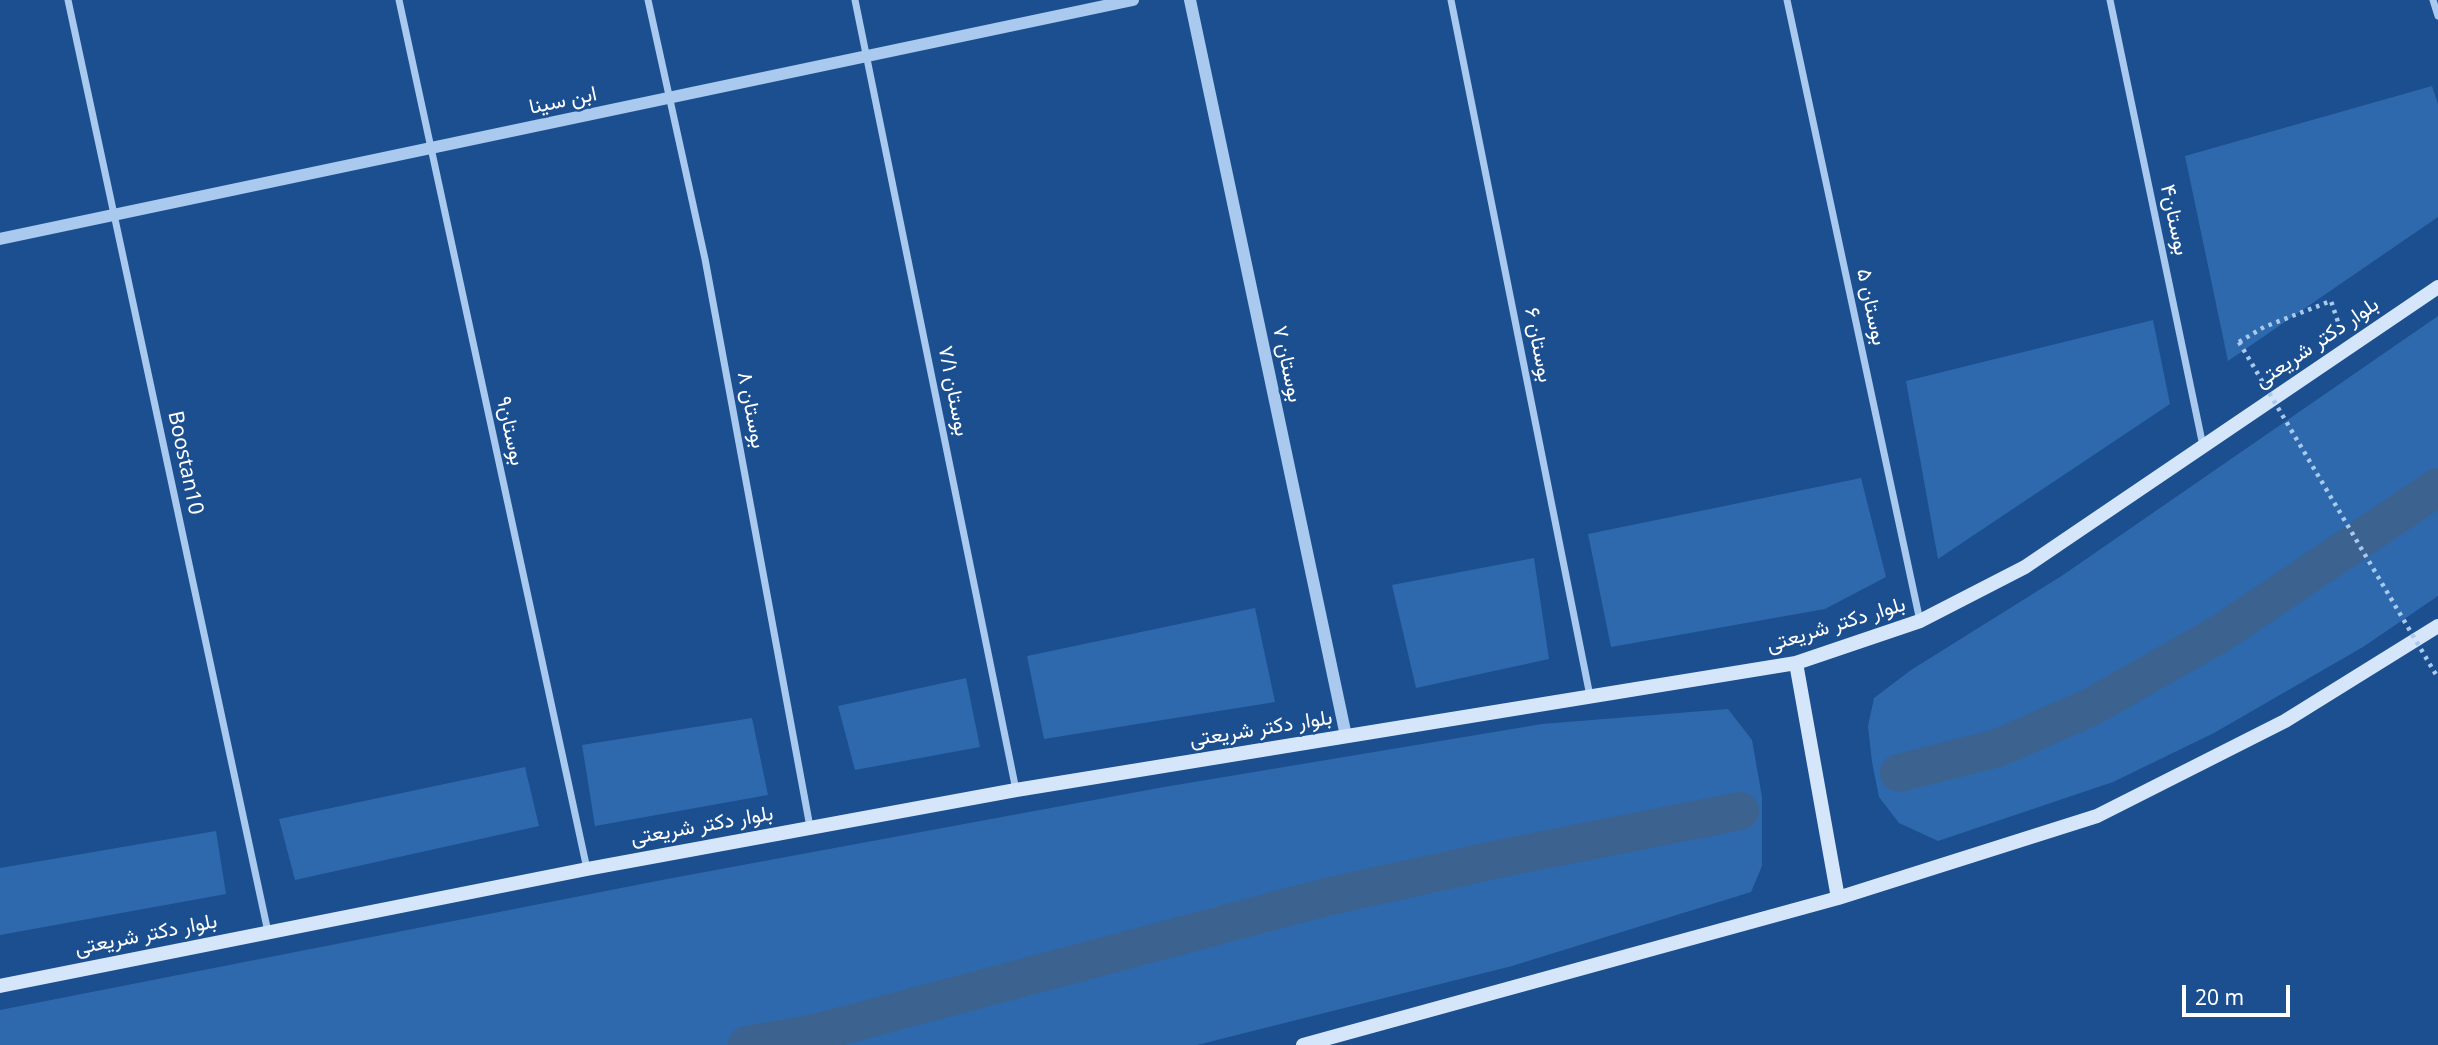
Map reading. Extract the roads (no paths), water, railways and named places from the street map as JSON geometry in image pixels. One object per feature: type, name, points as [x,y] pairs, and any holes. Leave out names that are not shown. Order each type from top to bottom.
[{"type":"main road","name":"بلوار دکتر شریعتی","points":[[0,986],[587,869],[1016,790],[1796,663],[1920,621],[2025,567],[2438,287]]},
{"type":"main road","points":[[1303,1045],[1838,898],[2097,816],[2285,722],[2438,626]]},
{"type":"main road","points":[[1796,663],[1838,898]]},
{"type":"street","name":"Boostan10","points":[[68,0],[268,932]]},
{"type":"street","name":"بوستان۹","points":[[399,0],[587,869]]},
{"type":"street","name":"بوستان ۸","points":[[648,0],[707,273],[810,828]]},
{"type":"street","name":"بوستان ۷/۱","points":[[855,0],[1016,790]]},
{"type":"street","name":"ابن سینا","points":[[0,239],[1133,0]]},
{"type":"street","name":"بوستان ۷","points":[[1190,0],[1346,736]]},
{"type":"street","name":"بوستان ۶","points":[[1451,0],[1591,697]]},
{"type":"street","name":"بوستان ۵","points":[[1787,0],[1920,621]]},
{"type":"street","name":"بوستان۴","points":[[2110,0],[2203,446]]},
{"type":"street","points":[[2433,0],[2438,16]]},
{"type":"waterway","points":[[1899,773],[1998,748],[2091,707],[2221,633],[2438,487]]},
{"type":"waterway","points":[[747,1045],[815,1033],[1326,897],[1503,858],[1740,811]]}]
